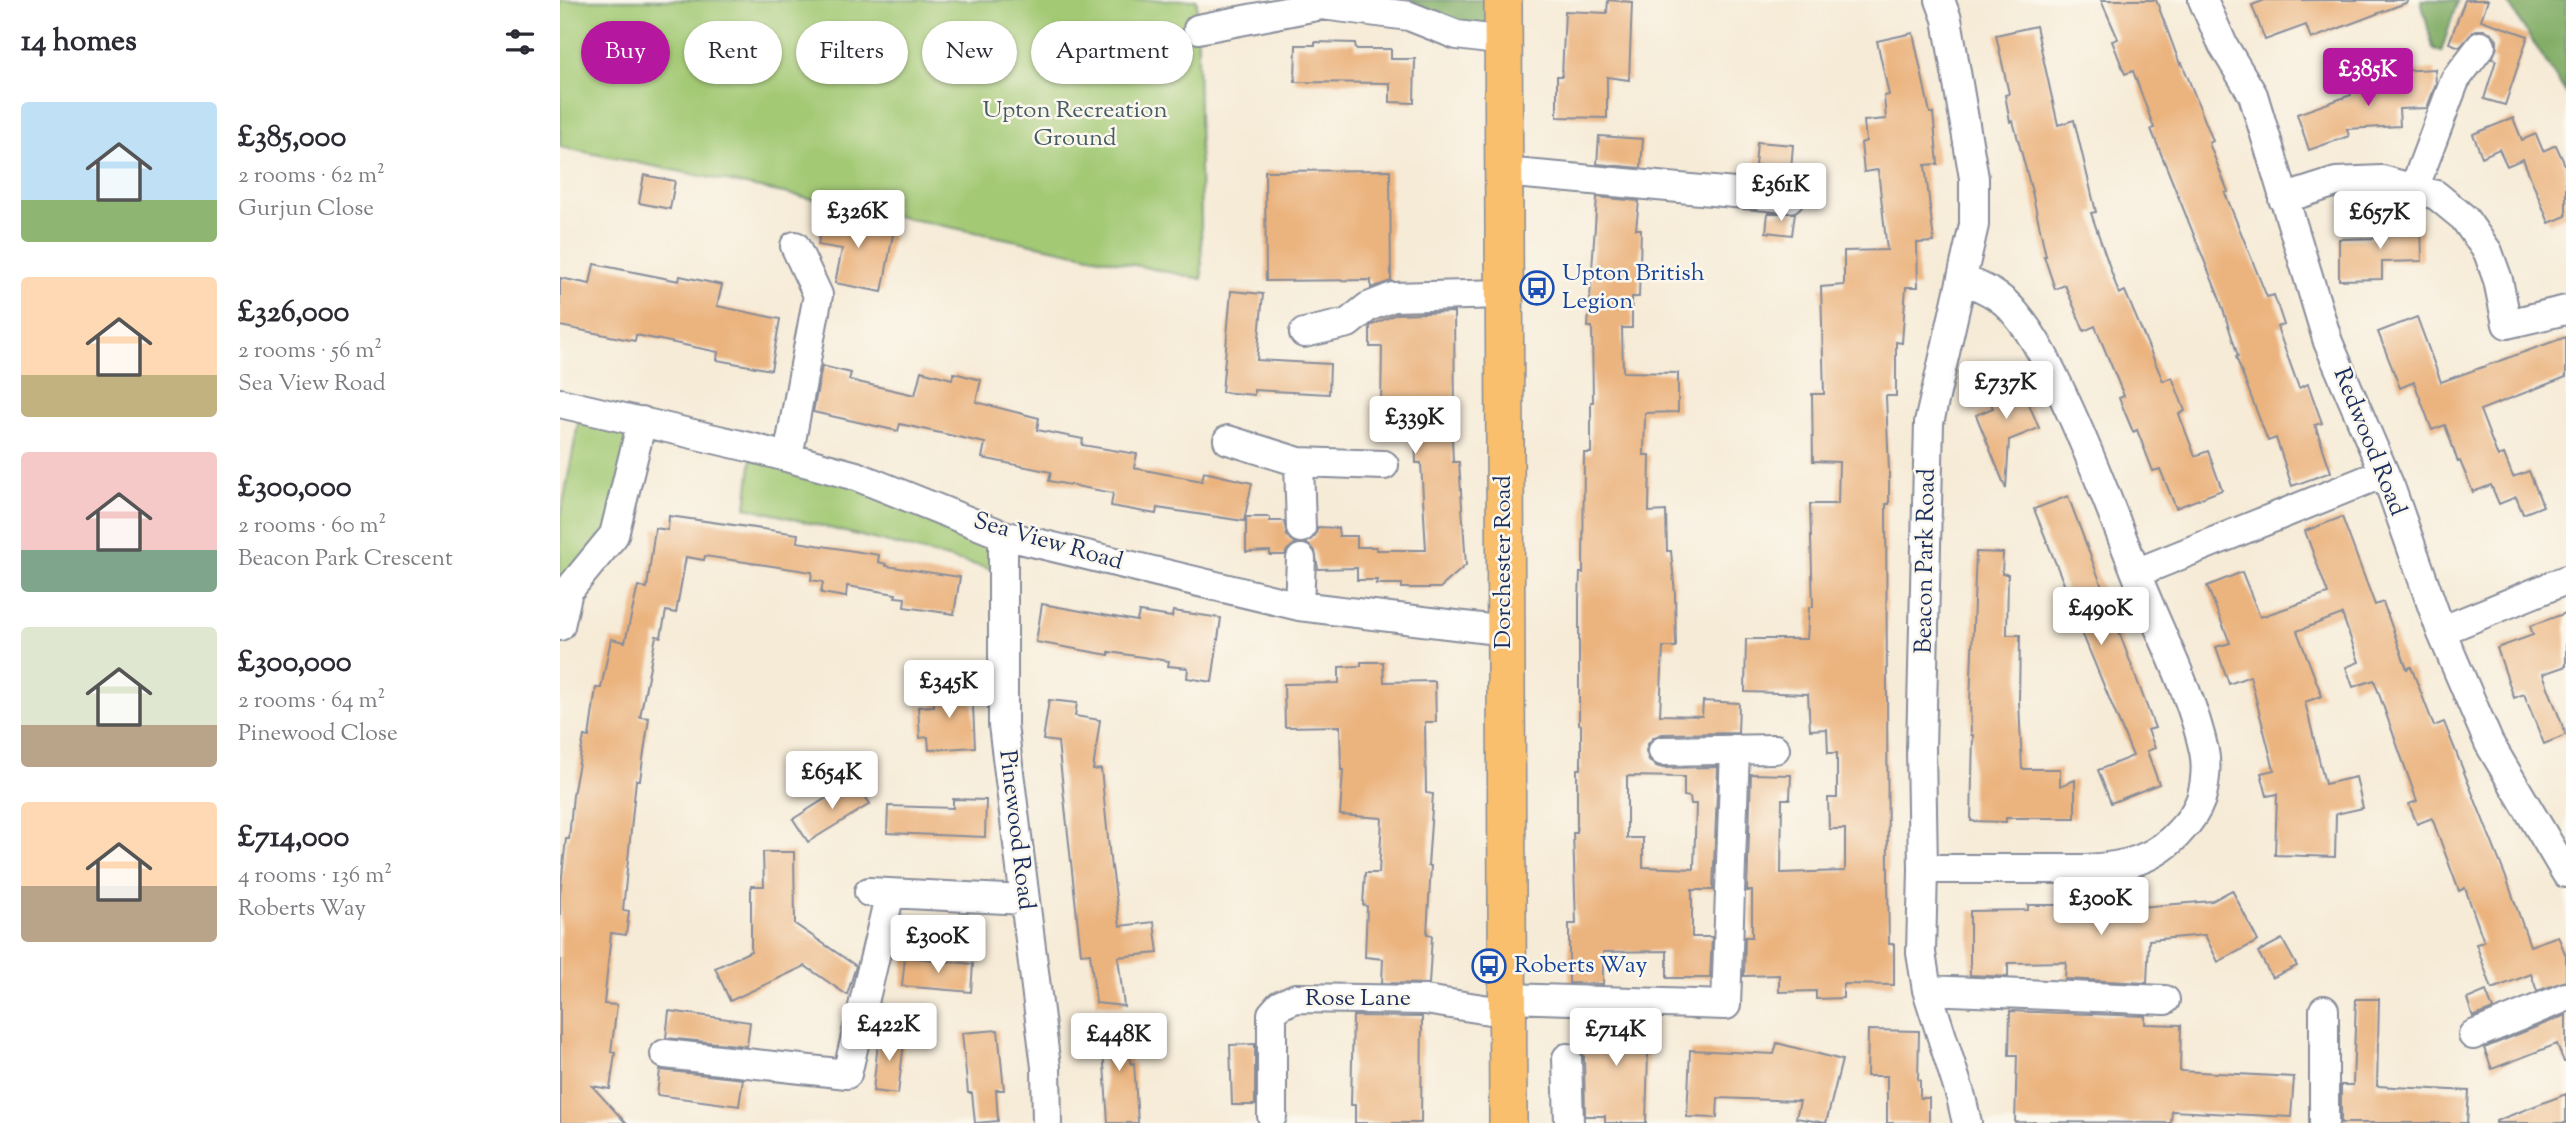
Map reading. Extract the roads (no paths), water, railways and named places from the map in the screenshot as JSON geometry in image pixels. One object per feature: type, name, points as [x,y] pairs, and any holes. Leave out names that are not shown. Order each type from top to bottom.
[{"type":"main road","name":"Dorchester Road","points":[[1503,0],[1508,1123]]},
{"type":"street","name":"Beacon Park Road","points":[[1940,0],[1947,19],[1974,178],[1974,225],[1929,423],[1921,749],[1921,953],[1927,990],[1967,1123]]},
{"type":"street","name":"Redwood Road","points":[[2203,0],[2223,45],[2253,95],[2328,342],[2384,473],[2441,631],[2489,743],[2565,868]]},
{"type":"street","points":[[1198,29],[1322,5],[1409,8],[1457,35],[1504,41]]},
{"type":"street","points":[[2414,189],[2455,80],[2481,46]]},
{"type":"street","points":[[1503,172],[1789,198]]},
{"type":"street","points":[[2283,199],[2336,182],[2382,180],[2436,195],[2464,218],[2488,252],[2498,280],[2507,324],[2566,310]]},
{"type":"street","points":[[788,457],[818,295],[795,246]]},
{"type":"street","points":[[1923,869],[2113,867],[2140,860],[2171,843],[2187,823],[2200,801],[2205,777],[2204,753],[2187,700],[2090,453],[2033,337],[2014,311],[1992,291],[1963,279]]},
{"type":"street","points":[[1304,333],[1348,323],[1368,307],[1393,298],[1503,294]]},
{"type":"street","name":"Sea View Road","points":[[560,403],[788,457],[856,476],[1003,535],[1299,606],[1505,631]]},
{"type":"street","points":[[560,626],[568,591],[614,535],[642,421]]},
{"type":"street","points":[[1228,440],[1299,462],[1384,465]]},
{"type":"street","points":[[1299,462],[1301,528]]},
{"type":"street","points":[[2136,573],[2384,473]]},
{"type":"street","name":"Pinewood Road","points":[[1003,535],[1003,725],[1046,1067],[1047,1123]]},
{"type":"street","points":[[1299,606],[1301,559]]},
{"type":"street","points":[[2441,631],[2566,580]]},
{"type":"street","points":[[1663,751],[1775,748]]},
{"type":"street","points":[[1509,1006],[1726,1005],[1735,749]]},
{"type":"street","points":[[665,1055],[847,1074],[879,892],[1025,900]]},
{"type":"street","points":[[1927,990],[2165,1000]]},
{"type":"street","points":[[2473,1035],[2566,997]]},
{"type":"street","name":"Rose Lane","points":[[1272,1116],[1272,1014],[1280,1005],[1296,998],[1425,1000],[1509,1006]]},
{"type":"street","points":[[2324,1010],[2324,1123]]},
{"type":"street","points":[[1567,1058],[1569,1123]]},
{"type":"place","name":"Upton British Legion","points":[[1537,288]]},
{"type":"place","name":"Roberts Way","points":[[1489,966]]},
{"type":"park label","name":"Upton Recreation Ground","points":[[1075,125]]}]
